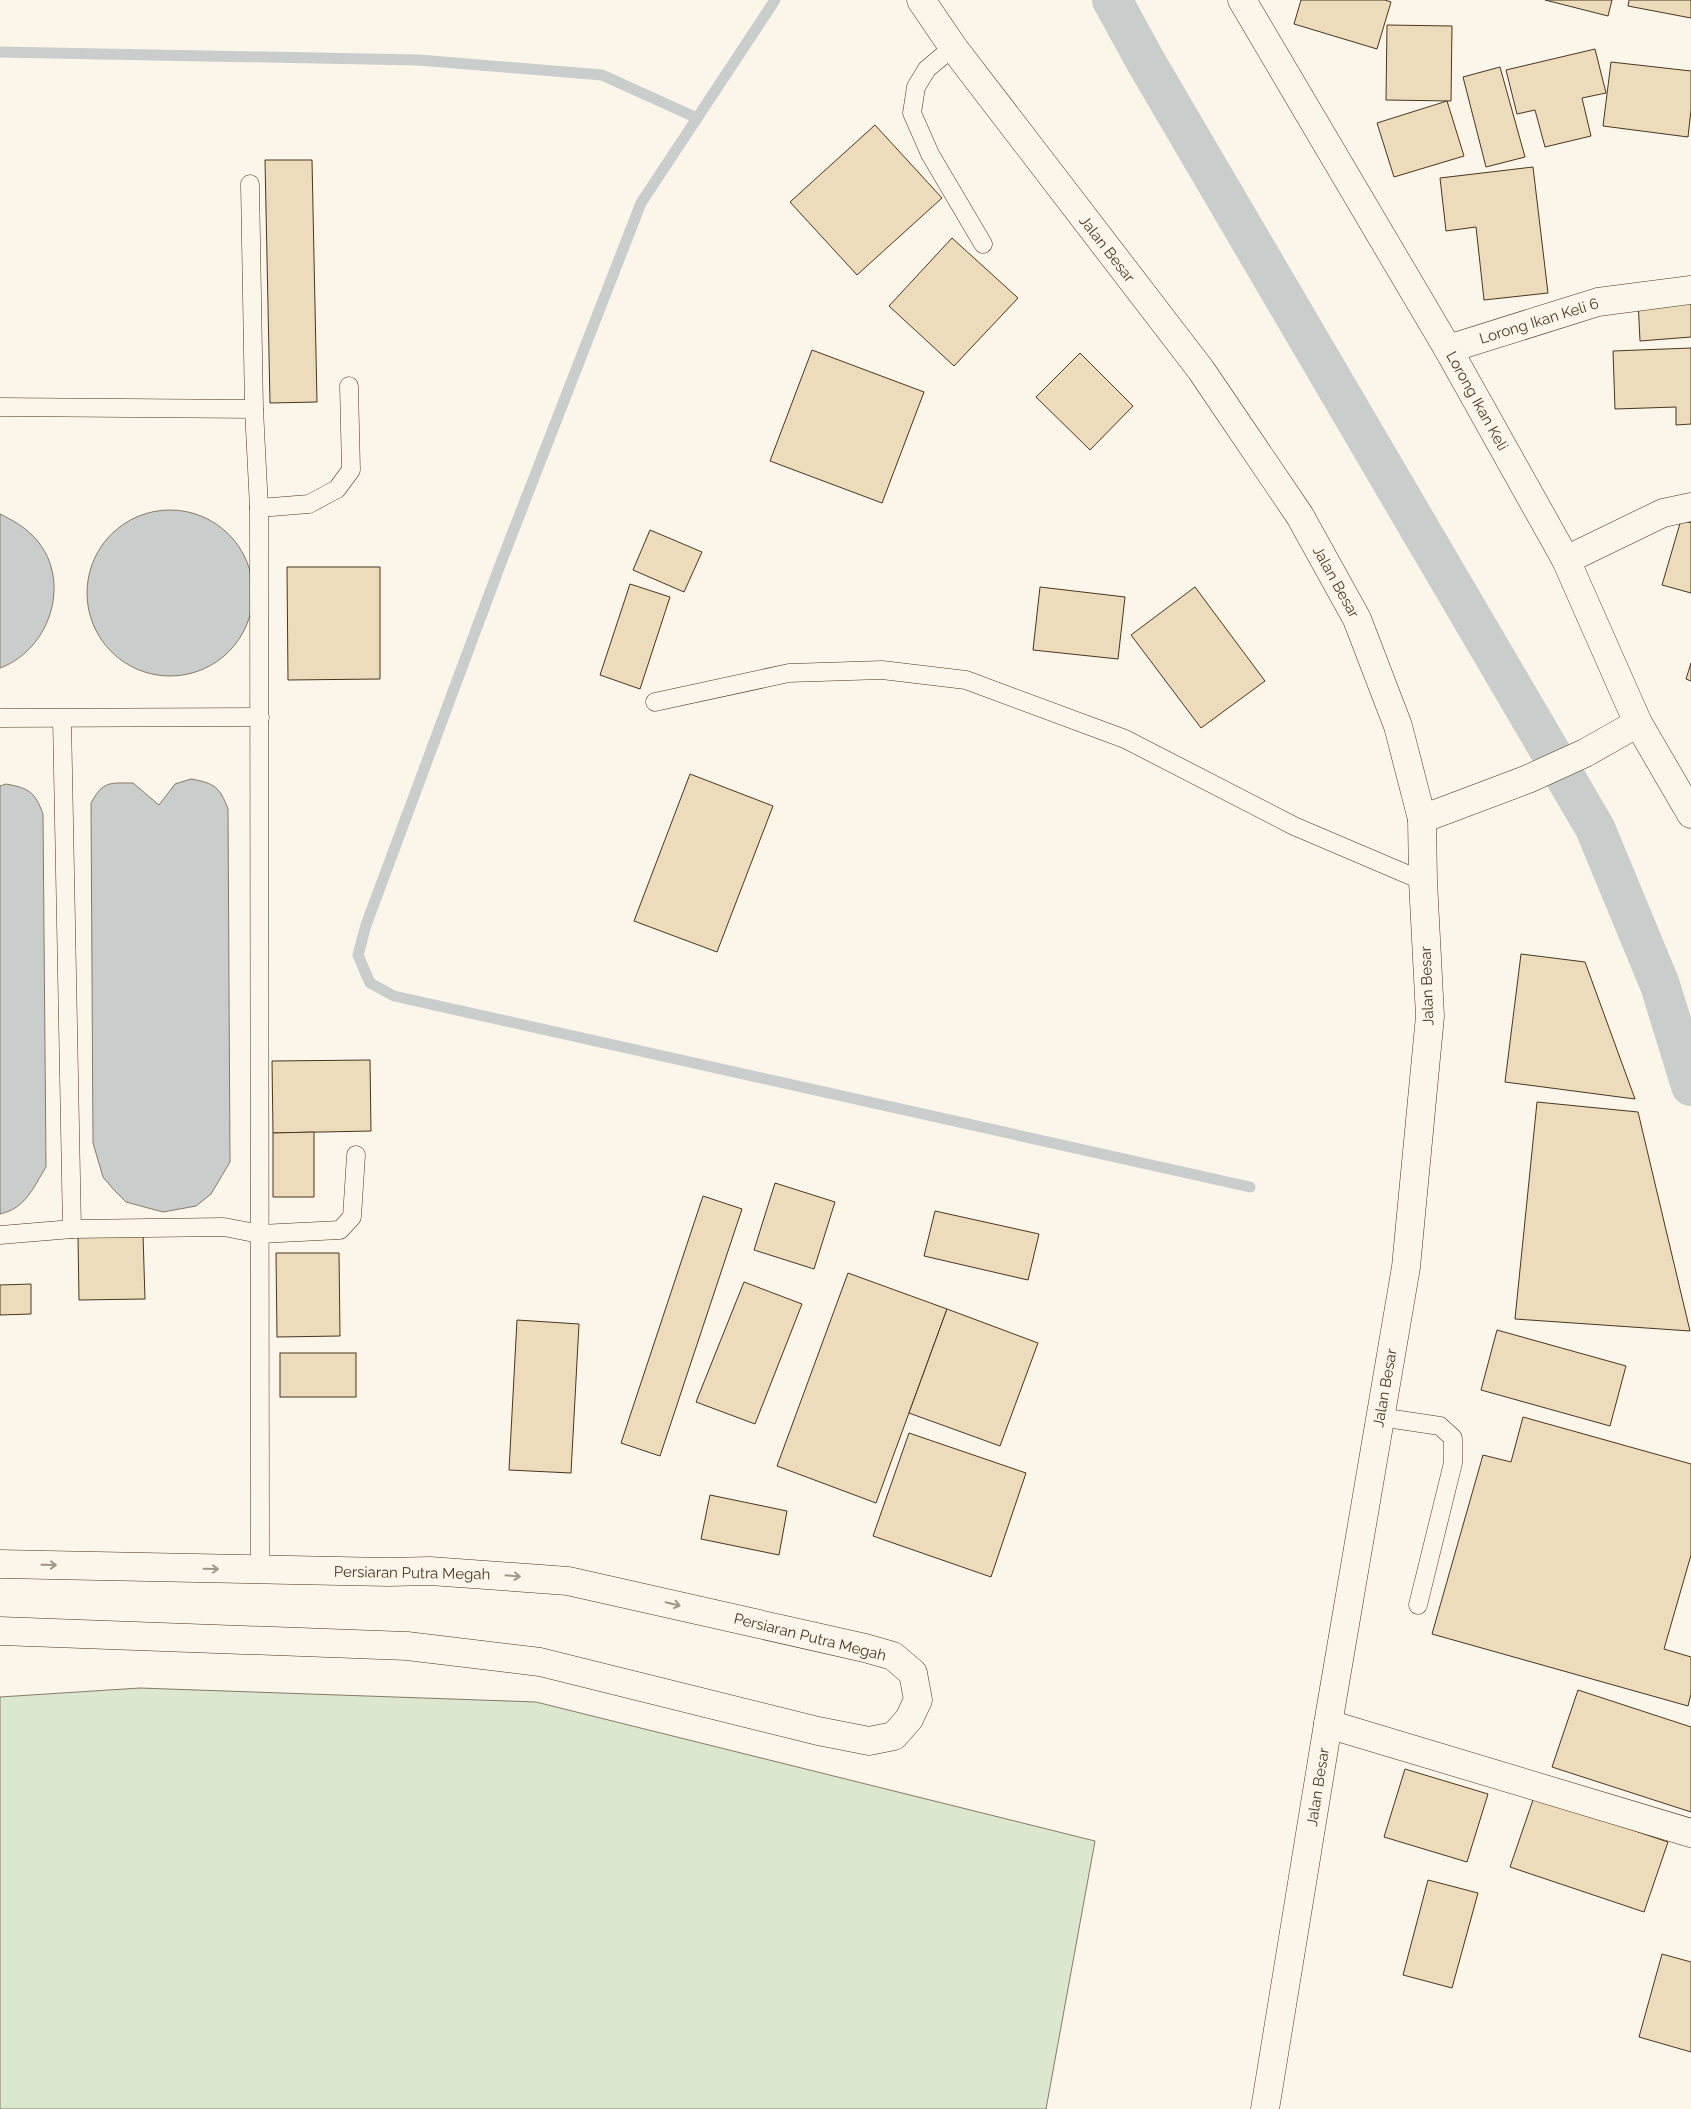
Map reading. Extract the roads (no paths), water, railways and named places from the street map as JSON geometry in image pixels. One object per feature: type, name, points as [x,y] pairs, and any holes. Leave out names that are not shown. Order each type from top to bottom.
[{"type":"street","name":"Jalan Besar","points":[[921,0],[953,47],[1202,370],[1300,516],[1357,619],[1398,726],[1422,820],[1430,1016],[1406,1267],[1265,2109]]},
{"type":"street","name":"Lorong Ikan Keli","points":[[1242,0],[1448,349],[1566,560],[1638,723],[1690,810]]},
{"type":"street","name":"Lorong Ikan Keli 6","points":[[1448,349],[1598,302],[1691,290]]},
{"type":"street","points":[[1566,560],[1663,513],[1691,507]]},
{"type":"street","points":[[1422,820],[1528,779],[1585,753],[1638,723]]},
{"type":"street","name":"Persiaran Putra Megah","points":[[0,1564],[260,1570],[430,1571],[568,1581],[893,1656],[913,1673],[918,1700],[909,1719],[894,1736],[869,1741],[818,1731],[540,1662],[459,1651],[408,1646],[0,1631]]},
{"type":"street","points":[[1328,1724],[1691,1833]]},
{"type":"lane","points":[[953,47],[927,69],[916,87],[912,113],[930,154],[983,244]]},
{"type":"lane","points":[[250,184],[254,409],[259,508],[260,1570]]},
{"type":"lane","points":[[259,508],[309,504],[337,489],[350,470],[349,386]]},
{"type":"lane","points":[[0,406],[254,409]]},
{"type":"lane","points":[[655,702],[789,673],[882,670],[966,680],[1125,739],[1294,826],[1423,881]]},
{"type":"lane","points":[[0,718],[260,717]]},
{"type":"lane","points":[[62,719],[72,1229]]},
{"type":"lane","points":[[0,1235],[72,1229],[224,1227],[260,1234],[340,1230],[352,1218],[356,1155]]},
{"type":"lane","points":[[1380,1418],[1440,1426],[1453,1438],[1453,1463],[1418,1605]]},
{"type":"waterway","points":[[775,0],[641,203],[502,560],[366,925],[358,955],[370,983],[394,996],[1250,1187]]},
{"type":"waterway","points":[[1112,0],[1146,62],[1595,828],[1660,985],[1691,1086]]},
{"type":"waterway","points":[[0,52],[419,60],[602,75],[697,118]]}]
